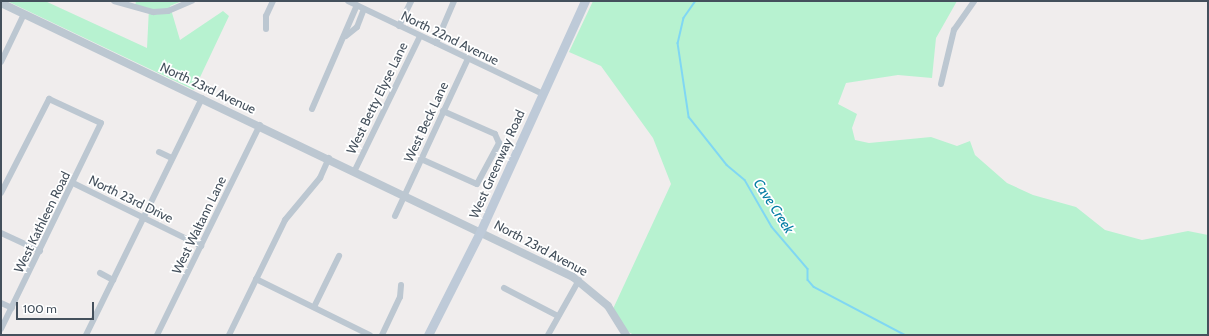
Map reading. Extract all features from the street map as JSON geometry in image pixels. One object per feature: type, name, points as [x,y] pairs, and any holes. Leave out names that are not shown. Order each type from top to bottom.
[{"type":"main road","name":"West Greenway Road","points":[[428,335],[481,230],[585,1]]},
{"type":"street","points":[[114,1],[141,11],[168,11],[192,1]]},
{"type":"street","points":[[266,29],[266,16],[273,1]]},
{"type":"street","name":"North 22nd Avenue","points":[[348,1],[542,94]]},
{"type":"street","points":[[399,26],[410,1]]},
{"type":"street","points":[[436,44],[454,1]]},
{"type":"street","points":[[941,84],[954,30],[974,1]]},
{"type":"street","name":"North 23rd Avenue","points":[[1,3],[481,230],[579,280],[608,306],[626,335]]},
{"type":"street","points":[[312,109],[346,36],[349,23],[357,6]]},
{"type":"street","points":[[346,36],[357,27],[364,9]]},
{"type":"street","points":[[1,62],[24,14]]},
{"type":"street","points":[[349,23],[357,27]]},
{"type":"street","name":"West Betty Elyse Lane","points":[[355,170],[420,36]]},
{"type":"street","name":"West Beck Lane","points":[[405,194],[468,59]]},
{"type":"street","points":[[86,335],[202,98]]},
{"type":"street","name":"West Kathleen Road","points":[[1,193],[49,99],[101,124],[1,329]]},
{"type":"street","points":[[421,159],[477,184],[498,138],[443,111]]},
{"type":"street","name":"West Waltann Lane","points":[[157,335],[260,125]]},
{"type":"street","points":[[159,152],[172,158]]},
{"type":"street","name":"West Betty Elyse Lane","points":[[229,335],[285,220],[317,182],[329,158]]},
{"type":"street","name":"North 23rd Drive","points":[[73,183],[201,246]]},
{"type":"street","points":[[395,216],[405,194]]},
{"type":"street","points":[[1,233],[40,251]]},
{"type":"street","points":[[314,307],[339,256]]},
{"type":"street","points":[[100,273],[113,280]]},
{"type":"street","points":[[256,279],[370,335]]},
{"type":"street","points":[[548,335],[579,280]]},
{"type":"street","points":[[382,335],[400,297],[401,284]]},
{"type":"street","points":[[504,288],[558,316]]},
{"type":"street","points":[[1,302],[12,308]]},
{"type":"green space","points":[[7,1],[45,1],[147,48],[149,8],[135,6],[136,1],[182,1],[170,6],[180,40],[223,11],[229,16],[194,90]]},
{"type":"green space","points":[[593,1],[957,1],[936,38],[932,78],[898,75],[846,83],[838,104],[857,114],[852,128],[855,140],[869,143],[931,137],[957,146],[970,141],[975,155],[1007,183],[1033,195],[1076,207],[1105,230],[1142,240],[1188,231],[1208,235],[1208,335],[634,335],[623,329],[612,311],[671,184],[653,138],[601,66],[569,52]]},
{"type":"waterway","name":"Cave Creek","points":[[696,1],[684,18],[678,43],[689,117],[727,165],[745,180],[772,227],[808,269],[808,280],[814,287],[905,335]]}]
